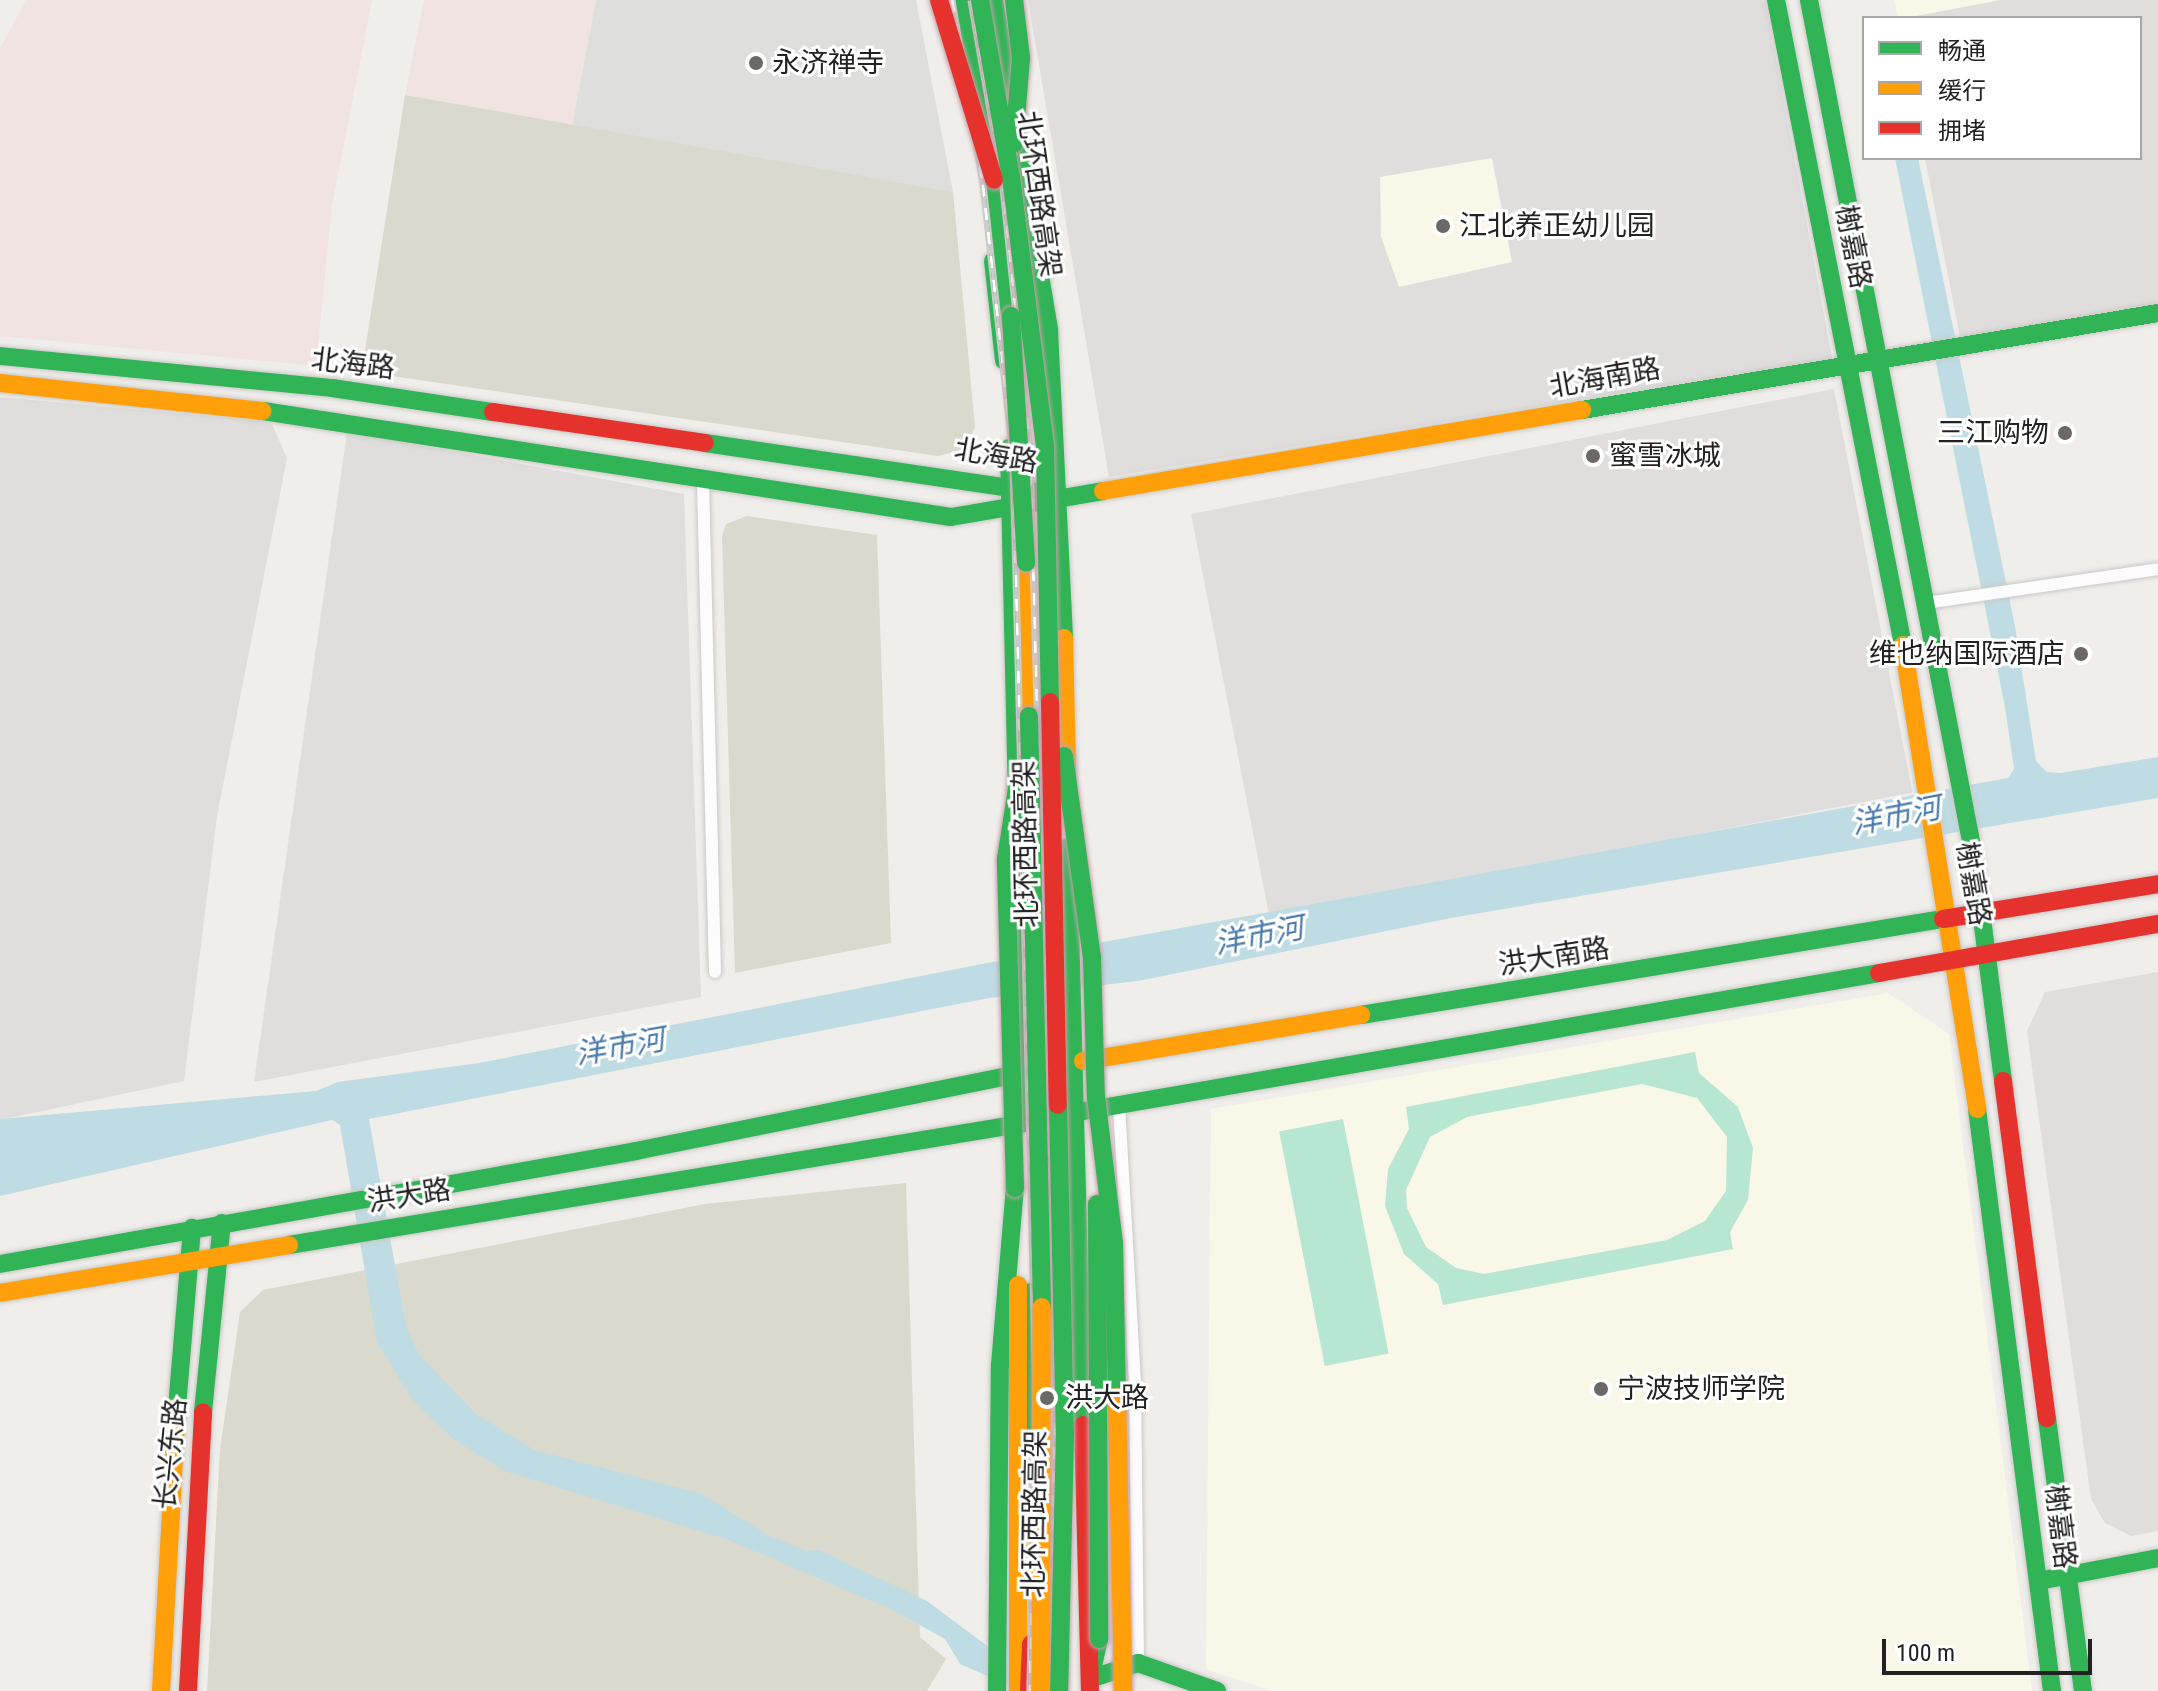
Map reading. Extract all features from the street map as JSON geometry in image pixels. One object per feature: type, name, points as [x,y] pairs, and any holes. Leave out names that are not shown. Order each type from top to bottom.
[{"type":"main road","points":[[939,0],[1002,178]]},
{"type":"main road","points":[[954,0],[1006,380],[1027,1123],[1033,1575],[1029,1691]]},
{"type":"main road","name":"北环西路高架","points":[[964,0],[1002,178],[1018,398],[1029,716],[1043,1361],[1041,1691]]},
{"type":"main road","name":"北环西路高架","points":[[980,0],[1002,178],[1045,446],[1065,1433],[1059,1691]]},
{"type":"main road","points":[[994,0],[1049,330],[1061,496],[1090,1685]]},
{"type":"main road","points":[[1002,178],[1021,58],[1014,0]]},
{"type":"main road","name":"榭嘉路","points":[[1776,0],[1924,764],[1958,959],[2052,1691]]},
{"type":"main road","name":"榭嘉路","points":[[1809,0],[1888,359],[1933,602],[1988,954],[2083,1691]]},
{"type":"main road","name":"北海南路","points":[[1061,496],[2158,313]]},
{"type":"main road","name":"北海路","points":[[0,356],[332,388],[1010,485],[1061,496]]},
{"type":"main road","name":"北海路","points":[[0,383],[344,419],[951,517],[1011,512],[1061,496]]},
{"type":"main road","points":[[1050,671],[1092,958],[1096,1097],[1099,1639],[1090,1685]]},
{"type":"main road","points":[[1018,1691],[1021,1398],[1006,859],[1029,716]]},
{"type":"main road","name":"洪大南路","points":[[960,1085],[1075,1062],[1951,922],[2158,884]]},
{"type":"main road","points":[[1027,1123],[2158,924]]},
{"type":"main road","name":"洪大路","points":[[0,1264],[424,1188],[960,1085]]},
{"type":"main road","points":[[1096,1097],[1114,1243],[1123,1691]]},
{"type":"main road","name":"洪大路","points":[[0,1293],[1027,1123]]},
{"type":"main road","points":[[997,1691],[1000,1365],[1015,1188]]},
{"type":"main road","name":"长兴东路","points":[[188,1691],[193,1506],[222,1255],[222,1223]]},
{"type":"main road","name":"长兴东路","points":[[161,1691],[165,1546],[192,1228]]},
{"type":"main road","points":[[2039,1581],[2158,1558]]},
{"type":"main road","points":[[1090,1685],[1138,1663],[1217,1691]]},
{"type":"street","points":[[703,482],[715,972]]},
{"type":"street","points":[[1933,602],[2158,569]]},
{"type":"street","points":[[1119,1105],[1135,1379],[1138,1663]]},
{"type":"shaded area","points":[[26,0],[372,0],[332,206],[316,366],[0,336],[0,48]]},
{"type":"shaded area","points":[[424,0],[596,0],[572,126],[405,95]]},
{"type":"shaded area","name":"永济禅寺","points":[[596,0],[916,0],[953,192],[572,126]]},
{"type":"shaded area","points":[[1028,0],[1765,0],[1832,358],[1109,477]]},
{"type":"shaded area","points":[[1894,0],[2000,0],[1916,16],[1898,16]]},
{"type":"shaded area","points":[[2000,0],[2158,0],[2158,303],[1960,337],[1925,160],[2142,160],[2142,16],[1916,16]]},
{"type":"shaded area","points":[[405,95],[953,192],[975,427],[965,449],[938,456],[371,373],[364,357]]},
{"type":"shaded area","name":"江北养正幼儿园","points":[[1492,158],[1512,262],[1399,287],[1381,237],[1380,177]]},
{"type":"shaded area","points":[[1834,389],[1912,792],[1269,917],[1191,514]]},
{"type":"shaded area","points":[[0,397],[271,422],[287,458],[217,816],[184,1081],[0,1120]]},
{"type":"shaded area","points":[[347,432],[684,494],[701,997],[254,1082]]},
{"type":"shaded area","points":[[747,516],[877,535],[891,943],[735,973],[722,536],[726,524]]},
{"type":"shaded area","points":[[2158,972],[2158,1531],[2131,1536],[2105,1523],[2091,1499],[2027,1031],[2045,992]]},
{"type":"shaded area","name":"宁波技师学院","points":[[1888,993],[1949,1034],[2032,1691],[1272,1691],[1206,1669],[1211,1109]]},
{"type":"shaded area","points":[[906,1183],[920,1637],[946,1659],[927,1691],[207,1691],[220,1449],[240,1312],[263,1290],[705,1204]]},
{"type":"green space","points":[[1695,1052],[1699,1073],[1738,1107],[1753,1148],[1748,1200],[1730,1232],[1733,1249],[1443,1305],[1438,1284],[1404,1254],[1385,1206],[1388,1169],[1409,1129],[1406,1107]],"holes":[[[1642,1084],[1697,1098],[1727,1137],[1726,1191],[1705,1221],[1667,1240],[1484,1274],[1456,1268],[1426,1247],[1407,1208],[1406,1190],[1430,1137],[1467,1117]]]},
{"type":"green space","points":[[1343,1119],[1389,1354],[1325,1366],[1279,1131]]},
{"type":"water","name":"洋市河","points":[[1895,160],[1918,160],[2015,626],[2036,761],[2047,772],[2061,773],[2158,757],[2158,798],[1451,918],[1138,981],[989,998],[369,1119],[406,1327],[419,1355],[476,1414],[534,1450],[702,1494],[769,1536],[807,1551],[819,1550],[927,1601],[1013,1665],[1022,1691],[960,1664],[945,1639],[893,1610],[729,1540],[505,1471],[452,1438],[412,1399],[377,1342],[340,1125],[332,1120],[0,1196],[0,1119],[316,1091],[338,1082],[479,1063],[982,964],[2008,778],[2014,769],[2005,707]]},
{"type":"railway","points":[[952,0],[983,184],[1013,455],[1036,1397],[1030,1691]]},
{"type":"railway","points":[[971,0],[1002,178],[1030,449],[1056,1399],[1048,1691]]},
{"type":"traffic: fast","points":[[964,0],[1011,316]]},
{"type":"traffic: fast","points":[[980,0],[1011,177],[1045,446],[1050,702]]},
{"type":"traffic: fast","points":[[994,0],[1049,330],[1064,638]]},
{"type":"traffic: fast","points":[[1014,0],[1021,58],[1014,144]]},
{"type":"traffic: fast","points":[[1776,0],[1903,645]]},
{"type":"traffic: fast","points":[[1809,0],[1974,857],[2003,1081]]},
{"type":"traffic: fast","points":[[993,261],[1004,360]]},
{"type":"traffic: fast","points":[[1582,410],[2158,313]]},
{"type":"traffic: fast","points":[[1011,316],[1026,563]]},
{"type":"traffic: fast","points":[[0,356],[332,388],[493,412]]},
{"type":"traffic: fast","points":[[263,411],[951,517],[1103,491]]},
{"type":"traffic: fast","points":[[705,443],[1058,495]]},
{"type":"traffic: fast","points":[[1009,448],[1017,792]]},
{"type":"traffic: fast","points":[[1029,716],[1042,1307]]},
{"type":"traffic: fast","points":[[1064,756],[1092,958],[1096,1097],[1114,1243],[1117,1397]]},
{"type":"traffic: fast","points":[[1015,1188],[1006,859],[1019,776]]},
{"type":"traffic: fast","points":[[1018,824],[1027,1112]]},
{"type":"traffic: fast","points":[[1068,847],[1083,1425]]},
{"type":"traffic: fast","points":[[1361,1015],[1943,919]]},
{"type":"traffic: fast","points":[[1061,1115],[1879,973]]},
{"type":"traffic: fast","points":[[0,1264],[636,1151],[1023,1073]]},
{"type":"traffic: fast","points":[[1058,1105],[1065,1433],[1059,1691]]},
{"type":"traffic: fast","points":[[1977,1109],[2052,1691]]},
{"type":"traffic: fast","points":[[289,1245],[1025,1123]]},
{"type":"traffic: fast","points":[[997,1691],[1000,1365],[1015,1188]]},
{"type":"traffic: fast","points":[[1097,1204],[1099,1639]]},
{"type":"traffic: fast","points":[[203,1412],[222,1223]]},
{"type":"traffic: fast","points":[[177,1407],[192,1228]]},
{"type":"traffic: fast","points":[[1031,1292],[1032,1428]]},
{"type":"traffic: fast","points":[[2047,1418],[2083,1691]]},
{"type":"traffic: fast","points":[[2039,1581],[2158,1558]]},
{"type":"traffic: fast","points":[[1090,1679],[1099,1639]]},
{"type":"traffic: fast","points":[[1090,1679],[1138,1663],[1217,1691]]},
{"type":"traffic: slow","points":[[0,383],[263,411]]},
{"type":"traffic: slow","points":[[1103,491],[1582,410]]},
{"type":"traffic: slow","points":[[1026,563],[1029,716]]},
{"type":"traffic: slow","points":[[1064,638],[1067,771]]},
{"type":"traffic: slow","points":[[1903,645],[1977,1109]]},
{"type":"traffic: slow","points":[[1083,1061],[1361,1015]]},
{"type":"traffic: slow","points":[[0,1293],[289,1245]]},
{"type":"traffic: slow","points":[[1018,1285],[1018,1691]]},
{"type":"traffic: slow","points":[[1041,1691],[1042,1307]]},
{"type":"traffic: slow","points":[[1117,1397],[1123,1691]]},
{"type":"traffic: slow","points":[[161,1691],[177,1407]]},
{"type":"traffic: jam","points":[[939,0],[994,180]]},
{"type":"traffic: jam","points":[[493,412],[705,443]]},
{"type":"traffic: jam","points":[[1050,702],[1058,1105]]},
{"type":"traffic: jam","points":[[1943,919],[2158,884]]},
{"type":"traffic: jam","points":[[1879,973],[2158,924]]},
{"type":"traffic: jam","points":[[2003,1081],[2047,1418]]},
{"type":"traffic: jam","points":[[188,1691],[203,1412]]},
{"type":"traffic: jam","points":[[1083,1425],[1090,1691]]},
{"type":"traffic: jam","points":[[1029,1691],[1031,1644]]},
{"type":"place","name":"永济禅寺","points":[[756,63]]},
{"type":"place","name":"江北养正幼儿园","points":[[1443,226]]},
{"type":"place","name":"三江购物","points":[[2065,433]]},
{"type":"place","name":"蜜雪冰城","points":[[1593,456]]},
{"type":"place","name":"维也纳国际酒店","points":[[2081,654]]},
{"type":"place","name":"宁波技师学院","points":[[1601,1389]]},
{"type":"place","name":"洪大路","points":[[1047,1398]]}]
